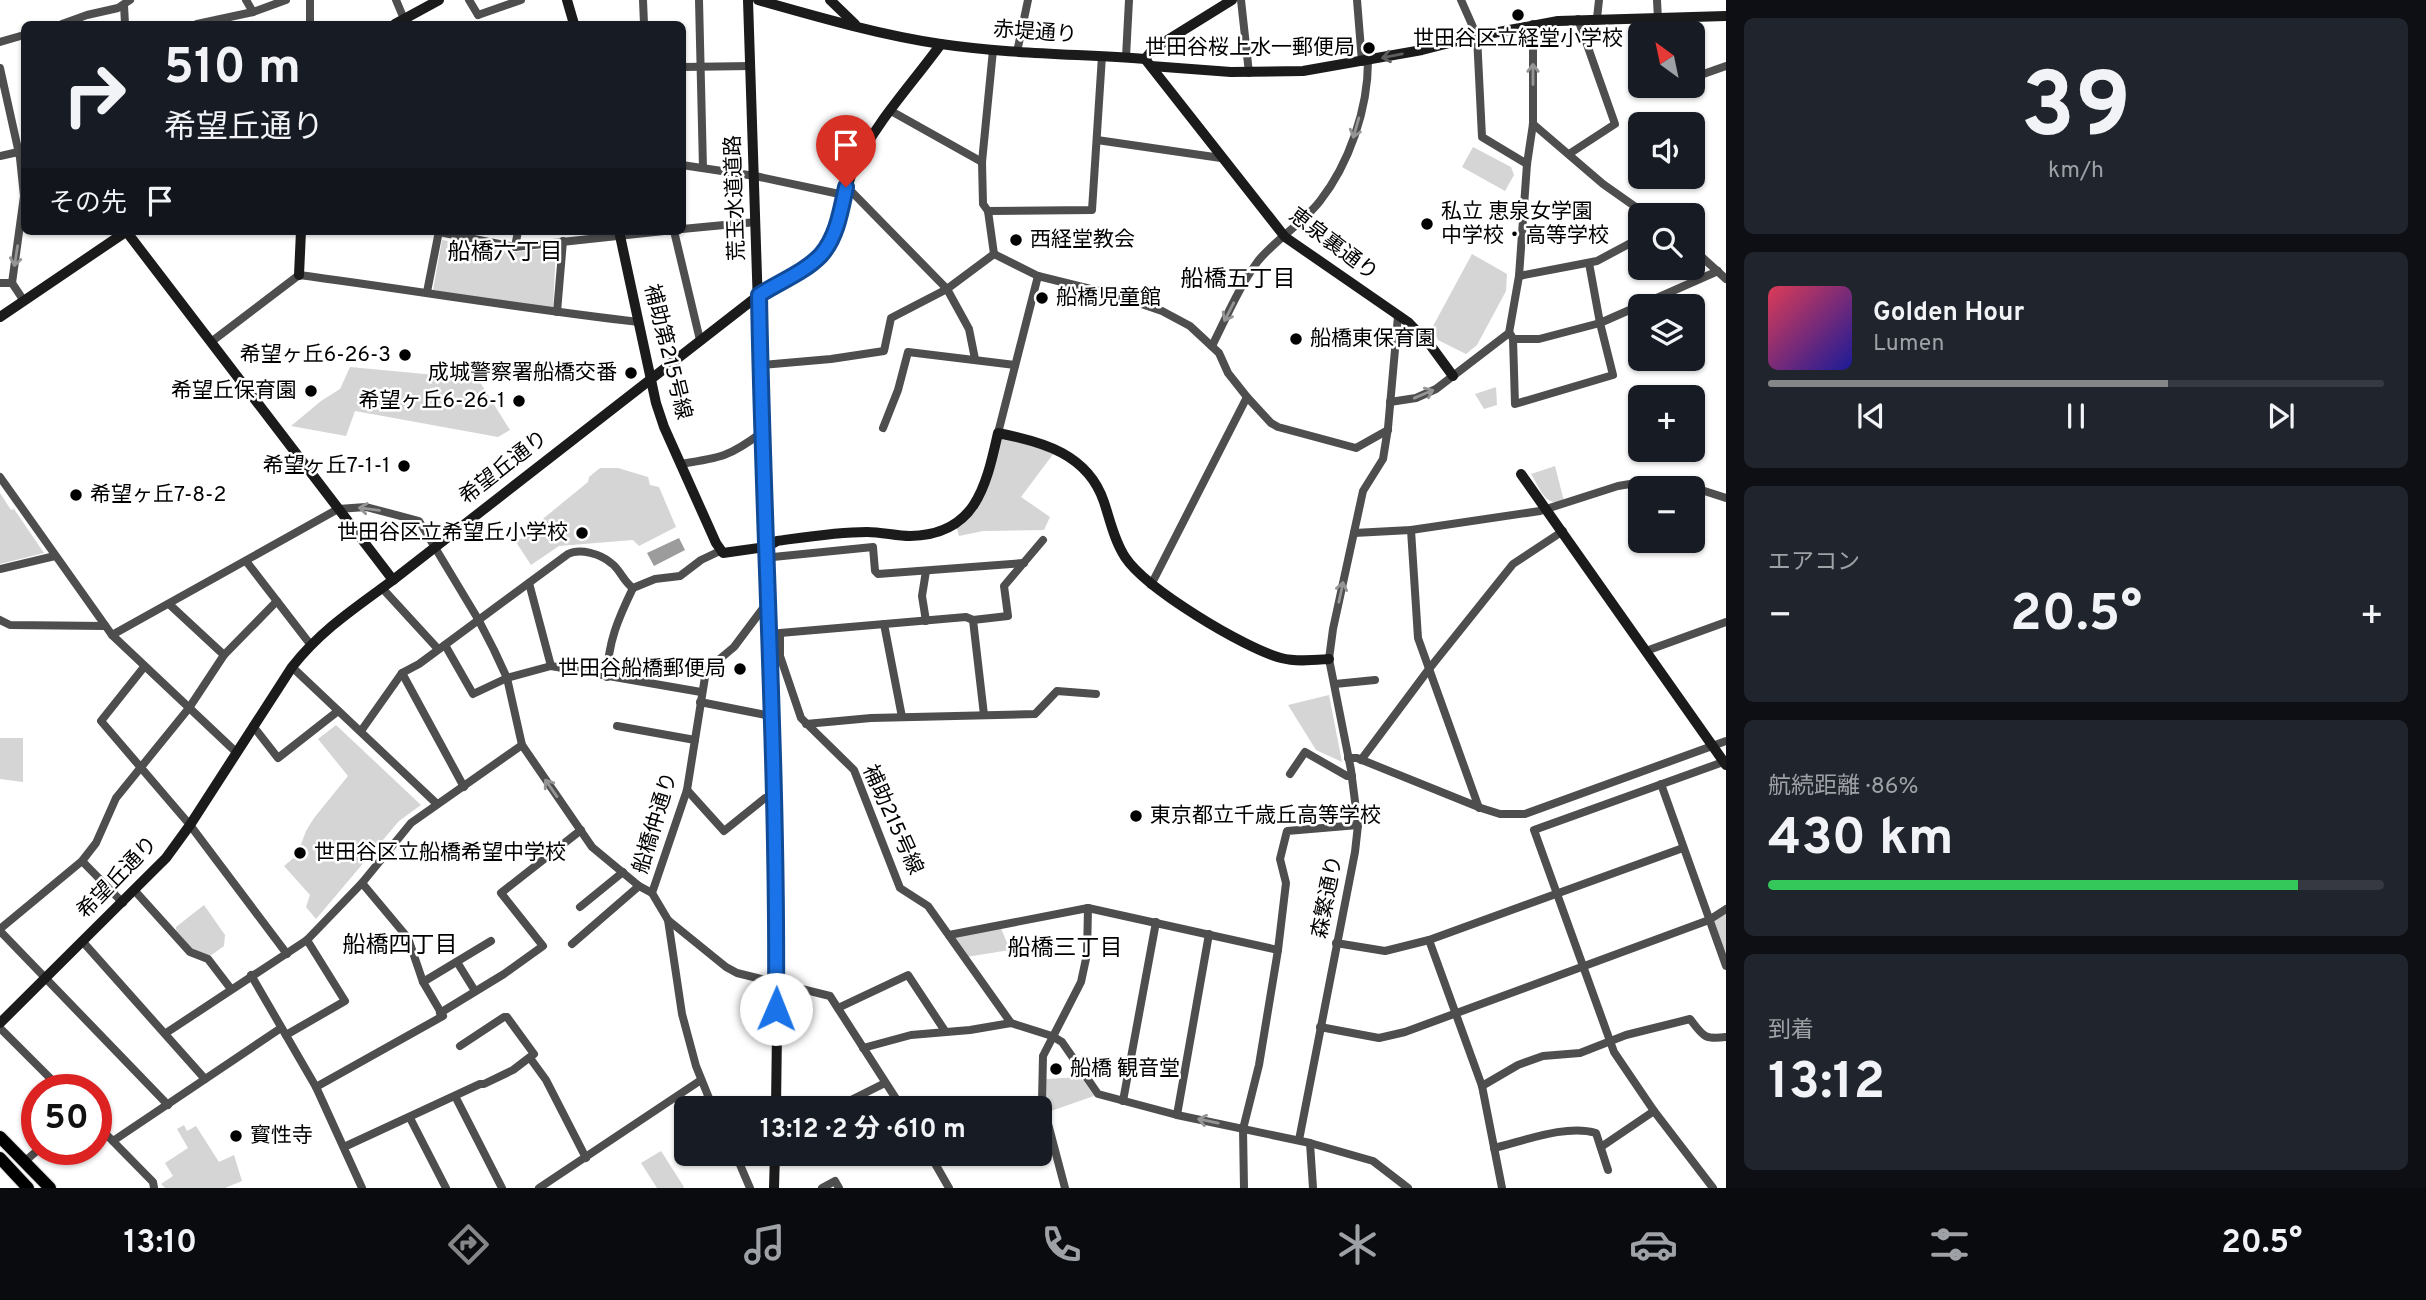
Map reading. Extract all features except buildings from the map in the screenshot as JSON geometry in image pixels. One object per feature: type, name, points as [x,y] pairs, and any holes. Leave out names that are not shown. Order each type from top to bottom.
[{"type":"main road","points":[[0,1137],[21,1159]]},
{"type":"main road","points":[[0,1158],[28,1188]]},
{"type":"main road","points":[[27,1165],[50,1188]]},
{"type":"street","points":[[246,0],[254,12]]},
{"type":"street","points":[[211,21],[254,12],[286,0]]},
{"type":"street","points":[[310,0],[310,21]]},
{"type":"street","points":[[396,0],[399,21]]},
{"type":"street","points":[[401,21],[439,0]]},
{"type":"street","points":[[468,0],[478,15],[477,21]]},
{"type":"street","points":[[478,15],[521,0]]},
{"type":"street","points":[[566,0],[573,21]]},
{"type":"street","points":[[643,0],[644,21]]},
{"type":"street","points":[[699,0],[703,168]]},
{"type":"street","name":"荒玉水道道路","points":[[748,0],[767,603],[774,633],[775,657],[771,716],[776,1096]]},
{"type":"street","name":"赤堤通り","points":[[758,0],[857,26],[941,44],[1017,52],[1126,57],[1148,62],[1249,73],[1303,71],[1365,61],[1534,24],[1597,18],[1726,16]]},
{"type":"street","points":[[830,0],[857,26]]},
{"type":"street","points":[[1017,52],[1028,0]]},
{"type":"street","points":[[1126,57],[1129,0]]},
{"type":"street","points":[[1148,62],[1153,49],[1232,0]]},
{"type":"street","points":[[1241,0],[1249,73]]},
{"type":"street","points":[[1212,346],[1259,260],[1320,201],[1355,135],[1363,102],[1365,61],[1357,0]]},
{"type":"street","points":[[1461,0],[1477,36],[1482,138],[1527,164]]},
{"type":"street","points":[[1597,18],[1599,0]]},
{"type":"street","points":[[1657,0],[1661,19]]},
{"type":"street","points":[[71,21],[127,3],[125,21]]},
{"type":"street","points":[[1569,154],[1615,124],[1578,19]]},
{"type":"street","points":[[1534,24],[1533,124],[1511,335],[1515,404],[1613,375],[1589,263]]},
{"type":"street","points":[[0,42],[21,36]]},
{"type":"street","name":"希望丘通り","points":[[0,1025],[166,858],[310,643],[759,295],[812,263],[821,254],[835,231],[845,191],[862,154],[941,44]]},
{"type":"street","points":[[993,50],[982,162],[983,204],[988,211],[994,254]]},
{"type":"street","points":[[988,211],[1092,210],[1102,56]]},
{"type":"street","name":"恵泉裏通り","points":[[1148,62],[1284,237],[1398,316],[1424,338],[1453,376]]},
{"type":"street","points":[[686,67],[751,66]]},
{"type":"street","points":[[1705,73],[1726,66]]},
{"type":"street","points":[[0,68],[21,156],[0,156]]},
{"type":"street","points":[[891,111],[982,162]]},
{"type":"street","points":[[1533,124],[1603,184],[1630,203]]},
{"type":"street","points":[[1097,140],[1221,158]]},
{"type":"street","points":[[686,166],[845,191],[918,257],[947,289],[969,329],[975,359]]},
{"type":"street","points":[[21,218],[12,283],[24,301]]},
{"type":"street","points":[[686,229],[756,222]]},
{"type":"street","points":[[0,317],[121,235]]},
{"type":"street","points":[[130,235],[393,580]]},
{"type":"street","points":[[299,275],[301,235]]},
{"type":"street","points":[[427,292],[438,235]]},
{"type":"street","points":[[458,235],[515,247],[606,235]]},
{"type":"street","points":[[515,247],[517,235]]},
{"type":"street","name":"補助第215号線","points":[[620,235],[650,379],[664,427],[720,551]]},
{"type":"street","points":[[675,235],[700,340]]},
{"type":"street","points":[[557,312],[563,241]]},
{"type":"street","points":[[1519,276],[1597,261],[1628,244]]},
{"type":"street","points":[[761,365],[884,351],[891,318],[947,289],[994,254]]},
{"type":"street","points":[[994,254],[1038,276],[1115,295],[1162,312],[1189,326],[1219,353],[1228,373],[1247,397],[1278,427],[1356,448],[1388,430]]},
{"type":"street","points":[[1705,260],[1726,279]]},
{"type":"street","points":[[1390,402],[1416,398],[1436,389],[1511,335],[1539,339],[1600,323],[1718,271]]},
{"type":"street","points":[[211,342],[299,275],[639,322]]},
{"type":"street","points":[[607,677],[615,624],[633,588],[655,579],[680,576],[701,560],[720,551],[726,554],[766,547],[776,541],[850,533],[910,536],[935,533],[955,523],[970,511],[983,491],[1038,276]]},
{"type":"street","points":[[0,283],[12,283]]},
{"type":"street","points":[[998,433],[1058,448],[1077,461],[1099,487],[1123,554],[1151,584],[1196,614],[1264,653],[1285,659],[1329,659],[1363,491],[1383,459],[1398,316]]},
{"type":"street","points":[[883,428],[898,390],[908,352],[1015,366]]},
{"type":"street","points":[[1151,584],[1247,397]]},
{"type":"street","points":[[680,464],[714,459],[735,452],[761,433]]},
{"type":"street","points":[[1521,474],[1725,763],[1534,830],[1614,1052],[1711,1187]]},
{"type":"street","points":[[0,477],[112,635],[236,752]]},
{"type":"street","points":[[1354,533],[1411,530],[1547,510],[1618,486],[1648,481],[1695,488],[1726,498]]},
{"type":"street","points":[[112,635],[338,509],[366,507],[419,521],[478,618],[507,678],[522,745],[592,847],[639,886],[652,893]]},
{"type":"street","points":[[1411,530],[1418,638],[1479,808]]},
{"type":"street","points":[[1361,760],[1513,564],[1563,531]]},
{"type":"street","points":[[774,633],[966,617],[973,620],[1009,616],[1004,586],[1043,540]]},
{"type":"street","points":[[766,547],[774,557],[873,547],[875,571],[878,573],[1024,563]]},
{"type":"street","points":[[362,731],[402,673],[419,664],[568,554],[579,552],[600,556],[612,563],[633,588]]},
{"type":"street","points":[[0,569],[55,556]]},
{"type":"street","points":[[246,561],[310,643]]},
{"type":"street","points":[[926,571],[922,596],[926,621]]},
{"type":"street","points":[[528,583],[551,666]]},
{"type":"street","points":[[382,587],[441,647],[473,694],[507,678],[551,666],[701,692]]},
{"type":"street","points":[[167,1105],[0,930],[82,861],[96,843],[116,798],[189,708],[224,655],[278,601]]},
{"type":"street","name":"船橋仲通り","points":[[708,1096],[682,1014],[668,920],[652,893],[687,790],[701,692],[709,668],[734,647],[767,603]]},
{"type":"street","points":[[169,604],[224,655]]},
{"type":"street","points":[[0,620],[10,625],[105,626]]},
{"type":"street","points":[[973,620],[984,715]]},
{"type":"street","points":[[1646,651],[1726,622]]},
{"type":"street","points":[[884,624],[902,717]]},
{"type":"street","name":"補助215号線","points":[[775,657],[798,713],[854,770],[900,888],[928,906],[1011,1023]]},
{"type":"street","name":"森繁通り","points":[[1298,1140],[1355,852],[1358,825],[1352,776],[1329,659]]},
{"type":"street","points":[[144,667],[101,721],[190,825],[287,954]]},
{"type":"street","points":[[292,667],[438,804]]},
{"type":"street","points":[[402,673],[464,787]]},
{"type":"street","points":[[1335,684],[1375,680]]},
{"type":"street","points":[[806,724],[902,717],[1035,714],[1057,691],[1096,694]]},
{"type":"street","points":[[700,702],[771,716]]},
{"type":"street","points":[[253,726],[278,758],[338,711]]},
{"type":"street","points":[[617,726],[695,740]]},
{"type":"street","points":[[1348,758],[1361,760],[1479,808],[1500,814],[1525,814],[1726,741]]},
{"type":"street","points":[[166,1033],[307,940],[362,883],[411,823],[522,745]]},
{"type":"street","points":[[1290,774],[1305,752],[1347,776],[1352,776]]},
{"type":"street","points":[[1661,784],[1726,966]]},
{"type":"street","points":[[687,790],[724,831],[765,798],[774,797]]},
{"type":"street","points":[[1244,1188],[1243,1129],[1259,1065],[1278,950],[1286,883],[1280,859],[1287,831],[1358,825]]},
{"type":"street","points":[[440,1013],[543,946],[502,892],[581,830]]},
{"type":"street","points":[[1336,943],[1385,951],[1429,940],[1683,848]]},
{"type":"street","points":[[82,861],[122,903]]},
{"type":"street","points":[[580,907],[622,872]]},
{"type":"street","points":[[316,1087],[443,1016],[423,982],[408,938],[362,883]]},
{"type":"street","points":[[572,944],[639,886]]},
{"type":"street","points":[[135,891],[190,952],[208,959],[230,989]]},
{"type":"street","points":[[1065,1188],[1042,1101],[1043,1056],[1081,982],[1087,954],[1088,908]]},
{"type":"street","points":[[949,935],[1088,908],[1278,950]]},
{"type":"street","points":[[1320,1027],[1379,1038],[1405,1032],[1709,920],[1726,909]]},
{"type":"street","points":[[668,920],[737,973],[830,996],[894,1096]]},
{"type":"street","points":[[1123,1101],[1156,922]]},
{"type":"street","points":[[1177,1115],[1209,934]]},
{"type":"street","points":[[154,1188],[153,1182],[113,1141],[205,1079],[284,1031],[345,1001],[307,940]]},
{"type":"street","points":[[1429,940],[1482,1086],[1502,1188]]},
{"type":"street","points":[[423,982],[491,941]]},
{"type":"street","points":[[83,942],[205,1079]]},
{"type":"street","points":[[457,962],[475,991]]},
{"type":"street","points":[[251,975],[316,1087],[362,1188]]},
{"type":"street","points":[[838,1008],[908,975],[945,1031]]},
{"type":"street","points":[[344,1147],[513,1070],[534,1054],[507,1017],[460,1046]]},
{"type":"street","points":[[1482,1086],[1518,1065],[1543,1056],[1580,1053],[1656,1026],[1690,1019],[1703,1036],[1712,1039],[1726,1037]]},
{"type":"street","points":[[863,1048],[911,1035],[1011,1023],[1052,1036],[1062,1042],[1098,1094],[1177,1115],[1298,1140],[1373,1161],[1392,1173],[1408,1188]]},
{"type":"street","points":[[0,1025],[47,1074]]},
{"type":"street","points":[[530,1058],[546,1080],[586,1158]]},
{"type":"street","points":[[539,1188],[701,1080]]},
{"type":"street","points":[[859,1096],[885,1083]]},
{"type":"street","points":[[455,1096],[502,1188]]},
{"type":"street","points":[[1601,1147],[1654,1111]]},
{"type":"street","points":[[410,1118],[446,1188]]},
{"type":"street","points":[[1494,1148],[1570,1130],[1595,1133],[1608,1170]]},
{"type":"street","points":[[1310,1143],[1314,1188]]},
{"type":"street","points":[[741,1166],[750,1188]]},
{"type":"street","points":[[774,1188],[775,1166]]},
{"type":"street","points":[[936,1166],[947,1187]]},
{"type":"street","points":[[822,1188],[835,1181],[839,1188]]},
{"type":"shaded area","points":[[1473,147],[1511,167],[1514,175],[1505,191],[1462,167]]},
{"type":"shaded area","points":[[442,240],[514,252],[556,248],[553,309],[433,290]]},
{"type":"shaded area","points":[[1472,254],[1507,274],[1506,291],[1477,345],[1466,354],[1438,340],[1432,328]]},
{"type":"shaded area","points":[[350,367],[478,379],[510,430],[498,437],[355,411],[346,436],[291,426],[340,389]]},
{"type":"shaded area","points":[[1496,387],[1497,405],[1484,409],[1475,394]]},
{"type":"shaded area","points":[[999,435],[1057,449],[1021,497],[1050,517],[1044,530],[983,531],[959,536],[956,525],[970,512]]},
{"type":"shaded area","points":[[1555,466],[1564,501],[1552,502],[1548,499],[1531,474]]},
{"type":"shaded area","points":[[600,468],[618,468],[648,477],[650,485],[659,487],[676,527],[639,546],[633,540],[559,546],[531,565],[516,542],[539,526],[539,522],[588,482],[589,477]]},
{"type":"shaded area","points":[[0,493],[11,510],[14,509],[44,553],[0,564]]},
{"type":"shaded area","points":[[679,538],[685,550],[654,566],[647,553]]},
{"type":"shaded area","points":[[1329,695],[1342,762],[1316,750],[1288,705]]},
{"type":"shaded area","points":[[336,725],[421,805],[399,821],[316,919],[306,907],[310,895],[284,866],[297,855],[314,818],[348,776],[318,739]]},
{"type":"shaded area","points":[[0,738],[23,738],[23,782],[0,779]]},
{"type":"shaded area","points":[[204,905],[225,935],[224,946],[210,956],[193,950],[176,930],[176,927]]},
{"type":"shaded area","points":[[1726,913],[1726,957],[1713,922]]},
{"type":"shaded area","points":[[1000,926],[1010,950],[966,957],[951,936]]},
{"type":"shaded area","points":[[1081,1077],[1094,1096],[1052,1111],[1052,1096],[1045,1096],[1046,1079]]},
{"type":"shaded area","points":[[184,1125],[187,1131],[196,1126],[219,1162],[234,1155],[242,1181],[225,1188],[165,1188],[161,1184],[173,1176],[165,1163],[188,1148],[177,1129]]},
{"type":"shaded area","points":[[661,1151],[683,1188],[657,1188],[641,1163]]},
{"type":"place","name":"世田谷区立経堂小学校","points":[[1518,15]]},
{"type":"place","name":"世田谷桜上水一郵便局","points":[[1369,48]]},
{"type":"place","name":"私立 恵泉女学園 中学校・高等学校","points":[[1427,224]]},
{"type":"place","name":"西経堂教会","points":[[1016,240]]},
{"type":"place","name":"船橋児童館","points":[[1042,298]]},
{"type":"place","name":"船橋東保育園","points":[[1296,339]]},
{"type":"place","name":"希望ヶ丘6-26-3","points":[[405,355]]},
{"type":"place","name":"成城警察署船橋交番","points":[[631,373]]},
{"type":"place","name":"希望丘保育園","points":[[311,391]]},
{"type":"place","name":"希望ヶ丘6-26-1","points":[[519,401]]},
{"type":"place","name":"希望ヶ丘7-1-1","points":[[404,466]]},
{"type":"place","name":"希望ヶ丘7-8-2","points":[[76,495]]},
{"type":"place","name":"世田谷区立希望丘小学校","points":[[582,533]]},
{"type":"place","name":"世田谷船橋郵便局","points":[[740,669]]},
{"type":"place","name":"東京都立千歳丘高等学校","points":[[1136,816]]},
{"type":"place","name":"世田谷区立船橋希望中学校","points":[[300,853]]},
{"type":"place","name":"船橋 観音堂","points":[[1056,1069]]},
{"type":"place","name":"寳性寺","points":[[236,1136]]},
{"type":"district","name":"船橋六丁目","points":[[505,253]]},
{"type":"district","name":"船橋五丁目","points":[[1238,280]]},
{"type":"district","name":"船橋四丁目","points":[[400,946]]},
{"type":"district","name":"船橋三丁目","points":[[1065,949]]},
{"type":"route","points":[[776,1009],[778,954],[775,824],[761,433],[759,295],[812,263],[821,254],[835,231],[846,187]]}]
